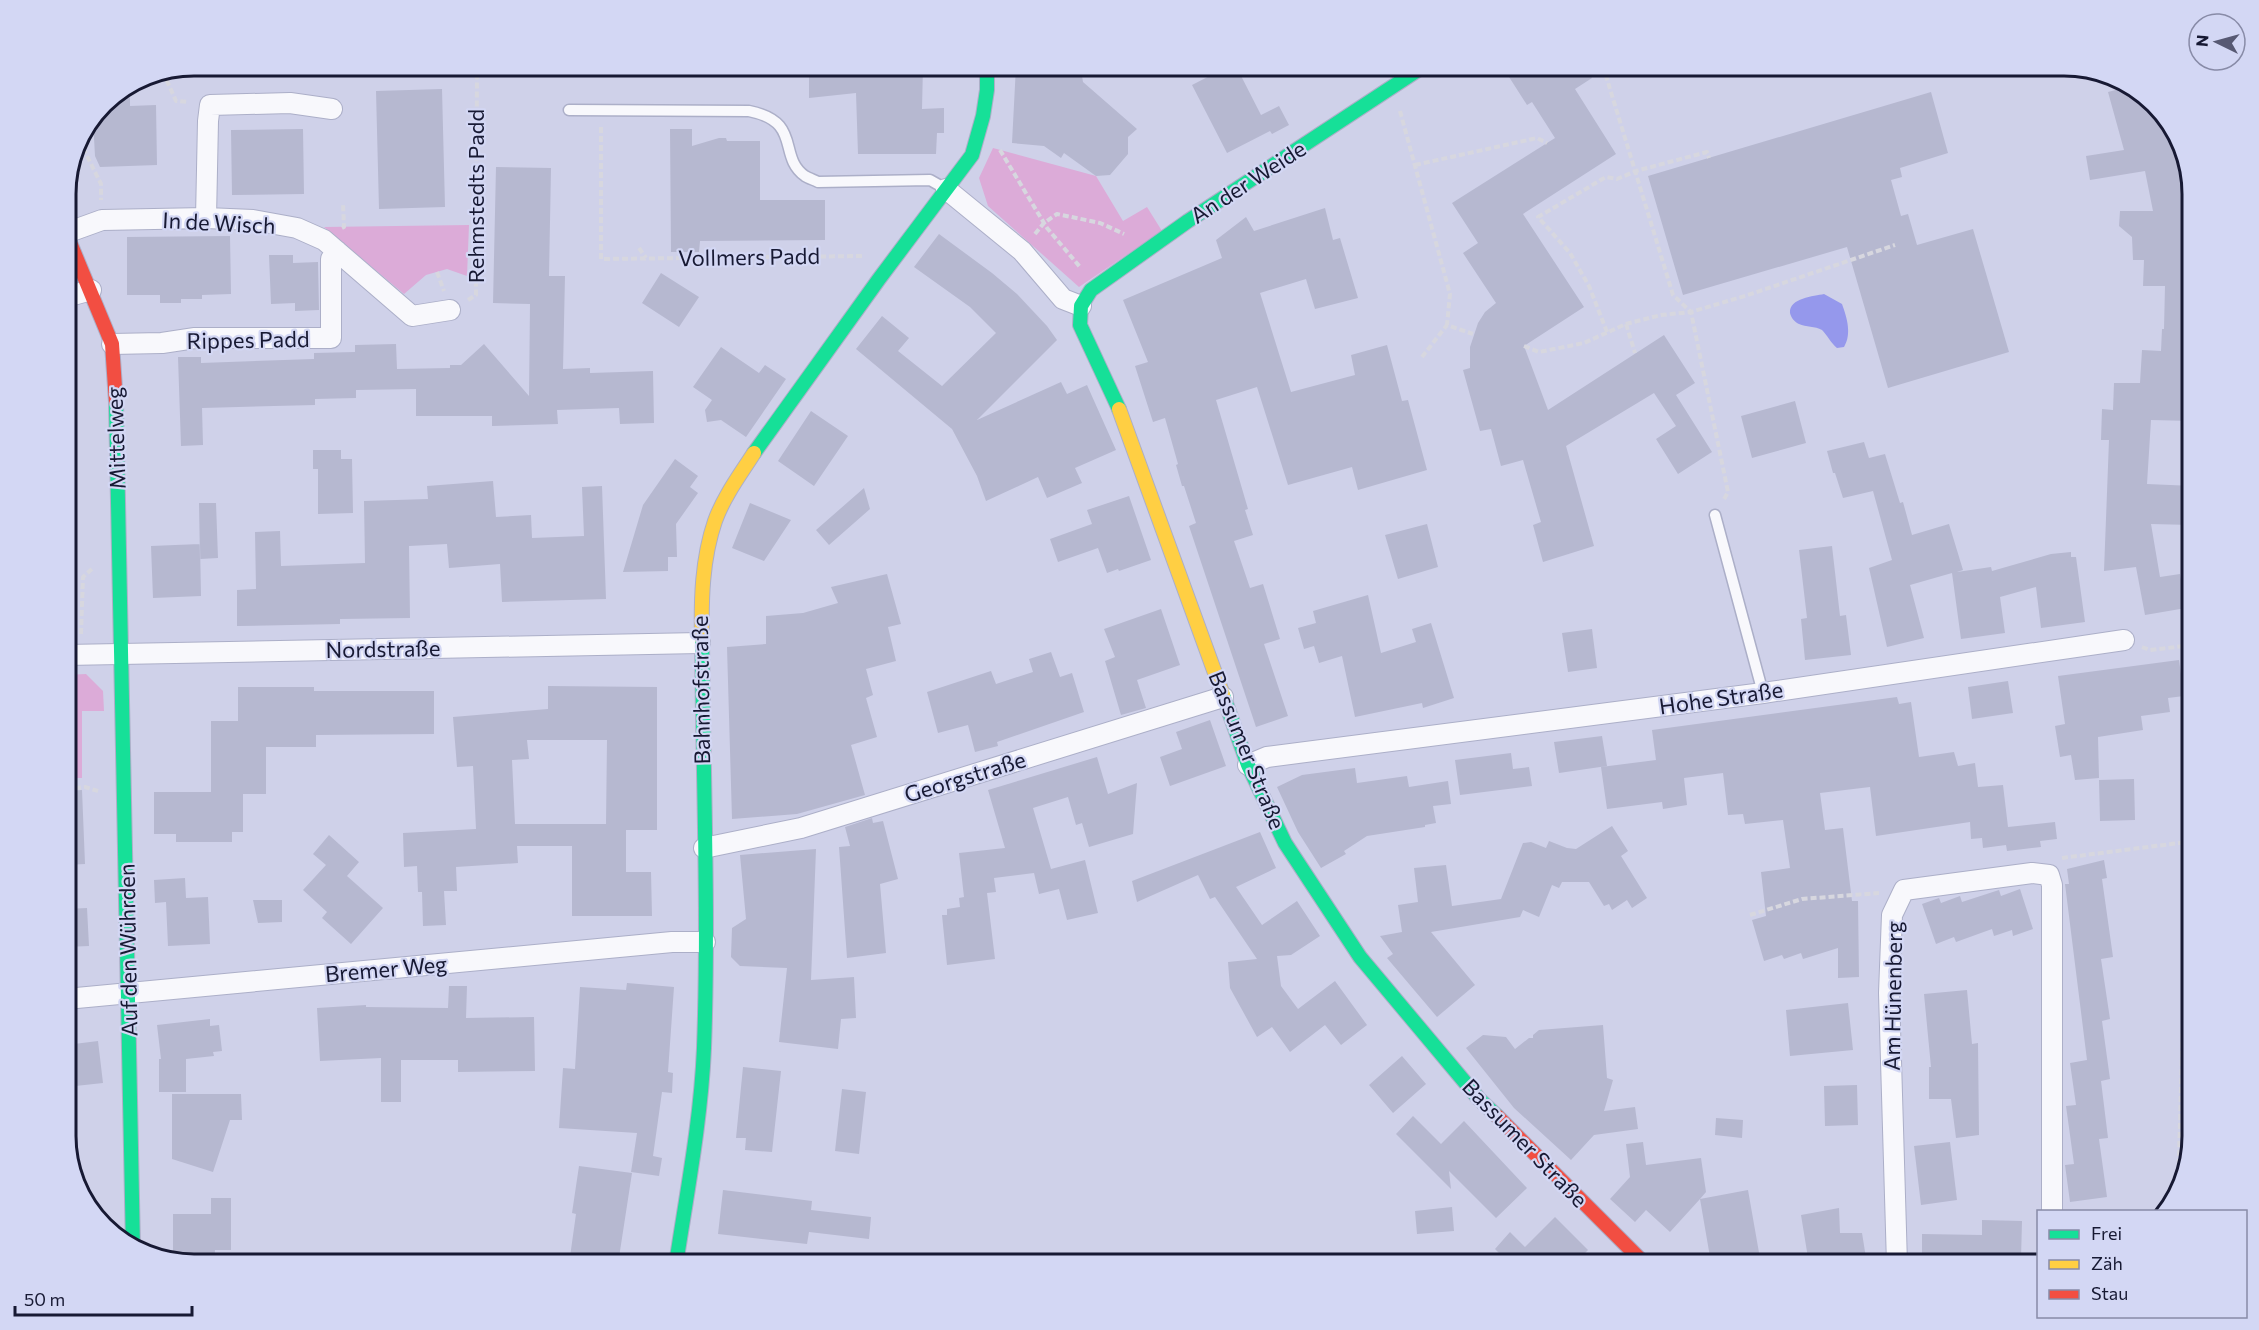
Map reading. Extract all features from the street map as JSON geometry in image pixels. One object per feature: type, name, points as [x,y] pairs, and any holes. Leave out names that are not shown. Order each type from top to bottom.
[{"type":"street","name":"Bahnhofstraße","points":[[678,1254],[699,1113],[704,1049],[701,587],[715,521],[734,484],[897,255],[972,155],[983,116],[987,76]]},
{"type":"street","name":"An der Weide","points":[[1081,306],[1090,290],[1096,285],[1409,76]]},
{"type":"street","points":[[206,218],[210,105],[290,103],[332,110]]},
{"type":"street","points":[[946,189],[1022,251],[1063,299],[1081,306]]},
{"type":"street","name":"In de Wisch","points":[[77,229],[102,220],[206,218],[253,220],[297,228],[324,240],[412,316],[450,310]]},
{"type":"street","name":"Rippes Padd","points":[[112,344],[162,343],[195,338],[331,338],[331,259],[337,251]]},
{"type":"street","name":"Mittelweg","points":[[77,258],[112,344],[117,427],[122,653]]},
{"type":"street","points":[[77,294],[91,290]]},
{"type":"street","name":"Bassumer Straße","points":[[1081,306],[1080,325],[1120,411],[1248,765],[1285,843],[1360,957],[1479,1099],[1635,1254]]},
{"type":"street","name":"Hohe Straße","points":[[1248,765],[1268,757],[1763,693],[2124,640]]},
{"type":"street","name":"Nordstraße","points":[[77,655],[700,643]]},
{"type":"street","name":"Auf den Wührden","points":[[122,653],[134,1237]]},
{"type":"street","name":"Georgstraße","points":[[704,848],[801,828],[1223,697]]},
{"type":"street","name":"Am Hünenberg","points":[[1897,1254],[1889,993],[1892,915],[1904,890],[2032,873],[2049,875]]},
{"type":"street","points":[[2049,875],[2052,885],[2052,1210]]},
{"type":"street","name":"Bremer Weg","points":[[77,998],[660,943],[705,942]]},
{"type":"lane","points":[[569,110],[749,111],[764,114],[778,123],[786,134],[795,164],[804,176],[818,182],[930,180],[946,189]]},
{"type":"lane","points":[[1715,515],[1763,693]]},
{"type":"path","name":"Rehmstedts Padd","points":[[450,310],[476,295],[477,76]]},
{"type":"path","points":[[1606,76],[1673,295],[1690,312],[1728,492],[1715,515]]},
{"type":"path","points":[[167,80],[176,101],[210,105]]},
{"type":"path","points":[[1393,87],[1450,294],[1446,325],[1422,357]]},
{"type":"path","name":"Vollmers Padd","points":[[601,110],[601,259],[897,255]]},
{"type":"path","points":[[983,116],[1001,153],[1044,223],[1096,285]]},
{"type":"path","points":[[1414,165],[1537,138],[1547,143]]},
{"type":"path","points":[[84,152],[101,184],[102,220]]},
{"type":"path","points":[[1607,332],[1589,286],[1570,254],[1538,217],[1606,177],[1617,179],[1636,171],[1707,152],[1709,158]]},
{"type":"path","points":[[1022,251],[1044,223],[1057,214],[1100,223],[1128,235],[1146,250]]},
{"type":"path","points":[[1524,346],[1539,352],[1584,343],[1626,324],[1661,315],[1690,312],[1748,295],[1895,245]]},
{"type":"path","points":[[639,249],[647,259]]},
{"type":"path","points":[[1626,324],[1635,353]]},
{"type":"path","points":[[1446,325],[1473,334]]},
{"type":"path","points":[[77,624],[83,577],[93,568],[120,565]]},
{"type":"path","points":[[2124,640],[2150,650],[2182,646]]},
{"type":"path","points":[[2049,875],[2060,859],[2182,843]]},
{"type":"path","points":[[1750,915],[1802,899],[1879,893],[1892,915]]},
{"type":"path","points":[[2179,1162],[2182,1036]]},
{"type":"shaded area","points":[[993,148],[1096,176],[1123,221],[1147,207],[1162,231],[1079,287],[988,206],[979,178]]},
{"type":"shaded area","points":[[469,225],[467,276],[447,269],[426,275],[404,294],[324,227]]},
{"type":"shaded area","points":[[77,674],[86,674],[103,691],[104,711],[82,711],[82,778],[77,778]]},
{"type":"water","points":[[1824,294],[1842,304],[1848,331],[1844,347],[1837,348],[1822,330],[1799,324],[1793,320],[1790,313],[1793,304],[1798,301]]},
{"type":"building","points":[[809,76],[923,76],[922,109],[944,108],[944,133],[937,133],[936,154],[858,154],[856,93],[809,98]]},
{"type":"building","points":[[1015,76],[1082,76],[1083,82],[1137,129],[1128,137],[1128,154],[1110,175],[1096,176],[1064,153],[1061,158],[1044,146],[1012,143]]},
{"type":"building","points":[[1210,76],[1241,76],[1261,115],[1279,106],[1289,125],[1272,134],[1270,131],[1227,153],[1192,85]]},
{"type":"building","points":[[1508,76],[1591,76],[1592,78],[1575,89],[1616,154],[1523,214],[1584,307],[1524,346],[1548,410],[1664,335],[1695,383],[1676,395],[1712,452],[1678,474],[1656,439],[1676,426],[1654,393],[1566,446],[1594,546],[1543,562],[1533,525],[1541,522],[1523,460],[1501,466],[1491,429],[1480,431],[1463,370],[1470,368],[1470,347],[1478,323],[1485,312],[1496,303],[1463,253],[1478,243],[1452,203],[1555,138],[1532,102],[1527,105]]},
{"type":"building","points":[[442,89],[445,207],[379,209],[376,91]]},
{"type":"building","points":[[2119,89],[2124,92],[2148,111],[2158,123],[2174,149],[2182,187],[2182,421],[2151,420],[2147,484],[2182,486],[2182,525],[2151,524],[2160,577],[2180,574],[2182,609],[2145,615],[2136,567],[2104,571],[2109,440],[2101,440],[2102,409],[2113,410],[2114,383],[2140,383],[2142,350],[2161,351],[2165,286],[2143,286],[2144,260],[2133,260],[2132,237],[2119,226],[2120,211],[2153,211],[2145,171],[2090,180],[2086,156],[2124,150],[2108,92]]},
{"type":"building","points":[[1931,92],[1948,153],[1900,168],[1902,177],[1891,180],[1901,216],[1908,214],[1917,245],[1973,229],[2009,352],[1888,388],[1847,247],[1683,295],[1648,176]]},
{"type":"building","points":[[130,95],[130,106],[156,105],[157,165],[100,167],[95,156],[94,133],[117,106]]},
{"type":"building","points":[[303,129],[304,194],[232,195],[231,130]]},
{"type":"building","points":[[670,129],[692,129],[692,146],[719,138],[726,138],[727,141],[760,141],[760,200],[825,200],[825,240],[700,241],[699,252],[671,252]]},
{"type":"building","points":[[496,167],[551,168],[549,276],[565,276],[563,369],[590,368],[590,373],[653,371],[654,423],[620,424],[619,408],[557,410],[558,424],[492,426],[492,416],[416,416],[416,389],[356,390],[356,398],[315,399],[315,405],[202,408],[203,445],[181,446],[178,357],[201,357],[201,363],[314,359],[314,353],[355,352],[355,345],[396,344],[397,369],[450,368],[450,365],[461,365],[484,344],[529,396],[530,304],[493,303]]},
{"type":"building","points":[[1325,208],[1333,240],[1340,238],[1358,298],[1315,309],[1306,279],[1260,293],[1291,392],[1355,375],[1351,355],[1387,345],[1402,401],[1408,400],[1427,470],[1358,490],[1352,467],[1288,485],[1257,387],[1216,400],[1248,509],[1245,510],[1253,535],[1234,541],[1250,588],[1263,584],[1280,639],[1264,644],[1288,716],[1256,727],[1189,526],[1196,523],[1184,486],[1182,486],[1165,418],[1153,422],[1135,366],[1148,362],[1123,300],[1222,258],[1216,240],[1246,217],[1254,231]]},
{"type":"building","points":[[939,234],[1017,294],[1057,340],[977,420],[1061,382],[1067,394],[1087,385],[1116,450],[1075,468],[1082,483],[1047,498],[1038,477],[986,501],[977,476],[952,429],[856,349],[882,316],[909,338],[898,351],[942,386],[996,333],[970,307],[914,267]]},
{"type":"building","points":[[230,236],[231,294],[202,295],[202,299],[181,299],[181,303],[160,303],[160,295],[127,295],[127,237]]},
{"type":"building","points":[[269,255],[293,255],[293,263],[318,262],[319,310],[295,311],[295,303],[271,304]]},
{"type":"building","points":[[661,273],[699,297],[679,327],[642,303]]},
{"type":"building","points":[[721,347],[759,373],[765,365],[786,379],[746,437],[721,420],[707,422],[705,410],[712,400],[693,387]]},
{"type":"building","points":[[1795,401],[1806,443],[1752,458],[1741,416]]},
{"type":"building","points":[[811,411],[848,436],[814,486],[778,461]]},
{"type":"building","points":[[1864,442],[1869,458],[1885,454],[1900,503],[1903,502],[1912,535],[1949,524],[1963,570],[1957,572],[1991,567],[1992,571],[2051,554],[2071,552],[2071,557],[2076,557],[2085,622],[2041,628],[2036,587],[2000,597],[2005,633],[1961,639],[1952,573],[1910,585],[1924,638],[1887,647],[1869,568],[1892,560],[1873,491],[1843,498],[1827,451]]},
{"type":"building","points":[[313,450],[341,450],[341,459],[352,459],[353,513],[318,514],[318,469],[313,469]]},
{"type":"building","points":[[675,459],[698,476],[690,487],[698,493],[676,524],[677,557],[668,557],[668,571],[623,572],[643,505]]},
{"type":"building","points":[[493,481],[496,517],[531,515],[532,538],[584,536],[582,487],[602,486],[606,599],[502,602],[500,564],[449,568],[447,544],[409,546],[410,618],[340,619],[340,624],[237,626],[237,590],[256,589],[255,532],[280,531],[281,566],[365,563],[364,501],[428,499],[427,486]]},
{"type":"building","points":[[864,488],[870,509],[829,545],[816,530]]},
{"type":"building","points":[[1129,496],[1151,560],[1107,573],[1098,548],[1058,562],[1050,539],[1092,524],[1087,510]]},
{"type":"building","points":[[199,503],[216,503],[218,558],[200,559]]},
{"type":"building","points":[[750,503],[791,520],[764,561],[732,548]]},
{"type":"building","points":[[1427,524],[1438,567],[1398,579],[1385,535]]},
{"type":"building","points":[[200,544],[201,596],[153,598],[151,546]]},
{"type":"building","points":[[1832,546],[1840,616],[1846,615],[1851,655],[1805,660],[1801,619],[1807,618],[1799,550]]},
{"type":"building","points":[[887,574],[901,624],[888,627],[896,661],[866,669],[873,695],[866,698],[877,737],[851,745],[865,795],[797,814],[732,819],[727,647],[766,644],[766,616],[803,613],[838,603],[831,587]]},
{"type":"building","points":[[1368,595],[1381,653],[1416,642],[1412,629],[1431,623],[1454,698],[1423,708],[1422,703],[1355,717],[1342,656],[1319,663],[1314,646],[1304,649],[1298,628],[1316,623],[1313,611]]},
{"type":"building","points":[[1161,609],[1180,665],[1137,680],[1146,708],[1121,715],[1105,661],[1115,657],[1104,629]]},
{"type":"building","points":[[1592,629],[1597,668],[1568,672],[1562,633]]},
{"type":"building","points":[[1051,652],[1060,677],[1072,673],[1084,712],[997,742],[998,746],[975,752],[968,725],[938,733],[927,692],[991,671],[996,684],[1033,672],[1029,659]]},
{"type":"building","points":[[2179,660],[2182,696],[2168,698],[2170,712],[2141,716],[2143,730],[2098,737],[2099,778],[2075,780],[2071,755],[2060,757],[2055,726],[2065,724],[2058,676]]},
{"type":"building","points":[[2008,681],[2013,713],[1972,719],[1968,687]]},
{"type":"building","points":[[548,686],[657,687],[657,830],[626,830],[626,872],[651,872],[652,916],[572,916],[572,846],[517,846],[518,863],[456,867],[457,891],[444,891],[446,925],[423,926],[422,892],[418,892],[417,866],[404,867],[403,833],[476,829],[473,766],[457,767],[453,717],[548,709]],"holes":[[[527,740],[607,740],[606,824],[515,824],[512,760],[529,759]]]},
{"type":"building","points":[[238,687],[314,687],[314,691],[434,691],[434,734],[316,735],[316,747],[266,747],[266,794],[243,794],[243,832],[232,832],[232,842],[176,842],[176,834],[154,834],[154,792],[211,792],[211,721],[238,721]]},
{"type":"building","points":[[1897,697],[1899,704],[1911,702],[1919,757],[1954,752],[1958,766],[1975,763],[1978,787],[2003,785],[2008,827],[2055,822],[2057,839],[2040,841],[2041,847],[2007,851],[2006,845],[1983,848],[1982,838],[1971,839],[1970,822],[1876,836],[1870,787],[1820,793],[1825,830],[1843,828],[1852,901],[1858,901],[1859,977],[1838,978],[1838,948],[1803,959],[1801,953],[1784,959],[1782,955],[1764,961],[1752,920],[1766,916],[1761,872],[1790,868],[1783,820],[1745,824],[1743,814],[1728,815],[1723,773],[1684,778],[1687,805],[1663,809],[1662,802],[1607,809],[1601,767],[1656,760],[1652,730]]},
{"type":"building","points":[[1210,720],[1226,766],[1170,786],[1160,757],[1182,749],[1176,732]]},
{"type":"building","points":[[1602,736],[1607,766],[1559,773],[1554,742]]},
{"type":"building","points":[[1511,753],[1513,769],[1529,767],[1532,786],[1460,795],[1455,760]]},
{"type":"building","points":[[1097,757],[1108,794],[1137,783],[1133,834],[1089,847],[1082,823],[1076,825],[1068,797],[1033,808],[1051,869],[1085,860],[1098,913],[1067,920],[1059,889],[1039,894],[1034,873],[994,878],[996,892],[987,893],[995,959],[947,965],[942,915],[947,915],[947,909],[960,907],[959,898],[964,897],[959,853],[1005,848],[988,790]]},
{"type":"building","points":[[1355,768],[1357,783],[1407,776],[1409,787],[1448,781],[1451,804],[1433,806],[1436,823],[1425,825],[1425,827],[1367,836],[1344,851],[1346,854],[1321,868],[1298,832],[1277,787],[1302,775]]},
{"type":"building","points":[[2134,779],[2135,820],[2100,821],[2099,780]]},
{"type":"building","points":[[77,790],[82,790],[85,864],[77,864]]},
{"type":"building","points":[[872,818],[873,823],[883,821],[898,879],[880,884],[886,953],[847,958],[839,847],[850,846],[845,827]]},
{"type":"building","points":[[1612,826],[1628,851],[1621,856],[1647,898],[1632,908],[1627,900],[1612,910],[1609,904],[1604,906],[1589,882],[1562,882],[1559,888],[1552,885],[1539,917],[1523,910],[1520,917],[1431,932],[1475,985],[1437,1017],[1387,958],[1393,954],[1380,936],[1402,932],[1398,905],[1418,902],[1414,868],[1446,865],[1452,906],[1501,899],[1523,843],[1531,842],[1546,848],[1549,841],[1576,849]]},
{"type":"building","points":[[1260,832],[1276,868],[1236,887],[1262,925],[1297,901],[1320,936],[1291,955],[1277,956],[1281,986],[1298,1009],[1335,981],[1367,1025],[1341,1045],[1325,1025],[1290,1052],[1272,1027],[1257,1037],[1230,988],[1228,962],[1257,959],[1215,897],[1210,899],[1198,875],[1137,902],[1132,881]]},
{"type":"building","points":[[329,835],[359,862],[347,876],[383,908],[351,944],[322,918],[327,912],[303,890],[326,865],[313,854]]},
{"type":"building","points":[[816,849],[811,980],[854,977],[856,1018],[841,1019],[838,1049],[779,1042],[787,968],[740,966],[731,957],[732,928],[746,919],[740,855]]},
{"type":"building","points":[[2104,860],[2107,878],[2102,879],[2113,957],[2101,959],[2110,1019],[2102,1021],[2110,1079],[2101,1081],[2108,1138],[2099,1139],[2107,1197],[2070,1202],[2065,1165],[2074,1164],[2066,1106],[2076,1105],[2070,1063],[2087,1060],[2065,884],[2069,884],[2067,869]]},
{"type":"building","points":[[185,878],[186,898],[208,897],[210,944],[168,946],[166,902],[155,903],[154,880]]},
{"type":"building","points":[[2020,889],[2033,929],[2013,936],[2012,930],[1994,936],[1992,929],[1956,942],[1954,937],[1936,944],[1922,904],[1939,898],[1941,903],[1960,896],[1962,902],[1999,890],[2001,896]]},
{"type":"building","points":[[253,900],[282,900],[282,922],[258,923]]},
{"type":"building","points":[[77,908],[87,908],[89,946],[77,947]]},
{"type":"building","points":[[627,983],[674,987],[668,1072],[673,1073],[672,1093],[662,1092],[653,1156],[662,1158],[659,1176],[631,1172],[637,1133],[559,1128],[563,1068],[575,1069],[580,987],[626,990]]},
{"type":"building","points":[[449,986],[467,986],[466,1018],[534,1017],[535,1071],[458,1072],[458,1060],[401,1060],[401,1102],[381,1102],[381,1058],[320,1061],[317,1008],[366,1005],[366,1007],[448,1008]]},
{"type":"building","points":[[1967,990],[1972,1044],[1978,1043],[1979,1135],[1956,1138],[1951,1099],[1929,1099],[1929,1067],[1931,1067],[1924,994]]},
{"type":"building","points":[[1848,1003],[1853,1050],[1790,1056],[1786,1010]]},
{"type":"building","points":[[210,1019],[210,1026],[219,1025],[222,1051],[213,1052],[214,1056],[186,1059],[186,1092],[159,1092],[159,1059],[161,1059],[157,1025]]},
{"type":"building","points":[[1603,1025],[1607,1078],[1613,1080],[1604,1111],[1635,1107],[1638,1129],[1594,1135],[1571,1160],[1514,1108],[1466,1048],[1483,1035],[1506,1037],[1515,1049],[1529,1038],[1533,1038],[1539,1030]]},
{"type":"building","points":[[98,1041],[103,1083],[77,1086],[77,1044]]},
{"type":"building","points":[[1402,1056],[1426,1084],[1393,1113],[1369,1085]]},
{"type":"building","points":[[743,1067],[781,1071],[772,1152],[745,1150],[746,1138],[736,1138]]},
{"type":"building","points":[[1857,1085],[1858,1125],[1825,1126],[1824,1086]]},
{"type":"building","points":[[842,1089],[866,1092],[859,1154],[835,1151]]},
{"type":"building","points":[[172,1094],[241,1094],[242,1120],[230,1120],[213,1172],[172,1159]]},
{"type":"building","points":[[1413,1116],[1441,1144],[1464,1121],[1527,1188],[1496,1218],[1449,1171],[1451,1189],[1396,1134]]},
{"type":"building","points":[[1716,1118],[1743,1120],[1742,1138],[1715,1135]]},
{"type":"building","points":[[1643,1142],[1646,1165],[1701,1158],[1706,1192],[1670,1232],[1646,1210],[1635,1222],[1610,1199],[1630,1177],[1626,1144]]},
{"type":"building","points":[[1950,1142],[1957,1200],[1921,1205],[1914,1146]]},
{"type":"building","points":[[579,1166],[632,1173],[620,1254],[570,1254],[576,1214],[572,1213]]},
{"type":"building","points":[[723,1190],[812,1201],[811,1210],[871,1217],[869,1239],[809,1232],[807,1244],[718,1234]]},
{"type":"building","points":[[1748,1190],[1759,1254],[1709,1254],[1700,1199]]},
{"type":"building","points":[[211,1198],[231,1198],[231,1250],[215,1250],[215,1254],[173,1251],[173,1214],[211,1214]]},
{"type":"building","points":[[1452,1207],[1454,1231],[1417,1234],[1415,1211]]},
{"type":"building","points":[[1839,1208],[1840,1233],[1862,1233],[1865,1254],[1807,1254],[1801,1215]]},
{"type":"building","points":[[1555,1217],[1588,1250],[1584,1254],[1500,1254],[1495,1249],[1510,1232],[1525,1247]]},
{"type":"building","points":[[1982,1220],[2022,1221],[2021,1254],[1922,1254],[1922,1234],[1982,1235]]},
{"type":"traffic: fast","points":[[754,453],[879,279],[972,155],[983,116],[987,76]]},
{"type":"traffic: fast","points":[[1119,409],[1080,325],[1081,306],[1091,290],[1188,221],[1409,76]]},
{"type":"traffic: fast","points":[[116,402],[133,1236]]},
{"type":"traffic: fast","points":[[678,1254],[697,1129],[704,1048],[706,895],[702,639]]},
{"type":"traffic: fast","points":[[1223,695],[1248,765],[1285,843],[1360,957],[1479,1099],[1497,1116]]},
{"type":"traffic: slow","points":[[1119,409],[1223,695]]},
{"type":"traffic: slow","points":[[702,639],[703,580],[711,535],[723,503],[754,453]]},
{"type":"traffic: jam","points":[[77,260],[112,344],[116,402]]},
{"type":"traffic: jam","points":[[1497,1116],[1635,1254]]}]
